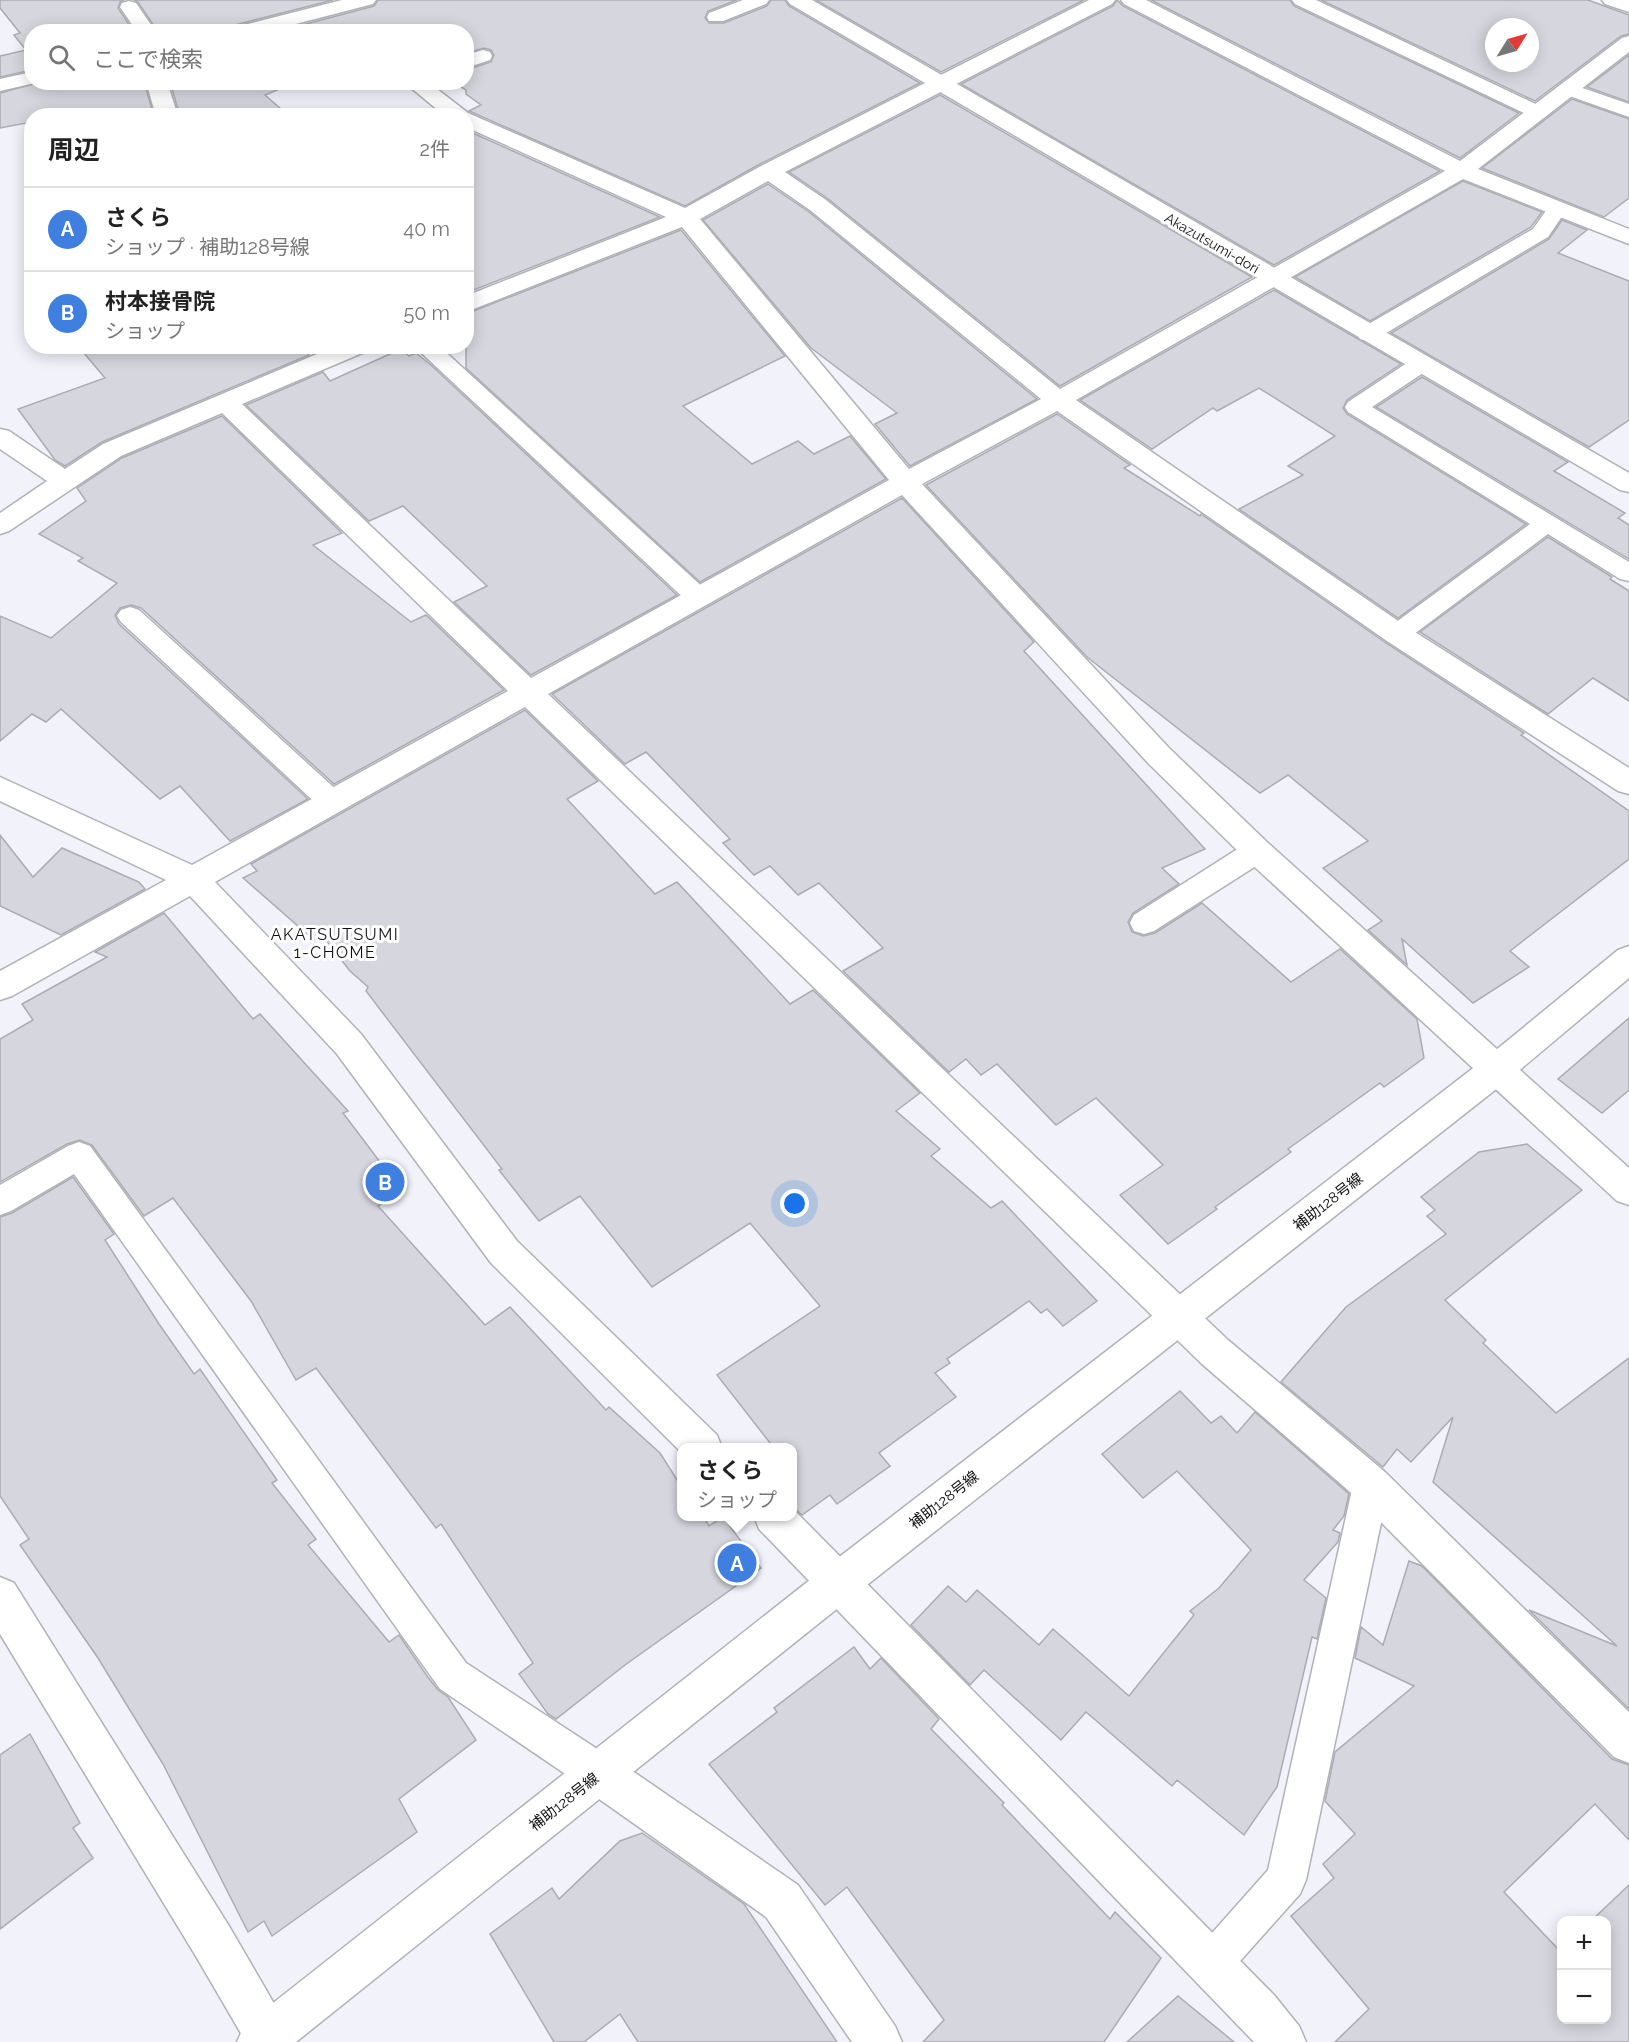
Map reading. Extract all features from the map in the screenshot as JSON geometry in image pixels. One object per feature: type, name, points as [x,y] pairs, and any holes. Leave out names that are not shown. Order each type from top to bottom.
[{"type":"street","points":[[261,24],[315,5],[366,0]]},
{"type":"street","name":"Akazutsumi-dori","points":[[797,0],[1629,484]]},
{"type":"street","points":[[474,302],[686,217],[769,171],[1105,0]]},
{"type":"street","points":[[1131,0],[1462,171],[1629,237]]},
{"type":"street","points":[[1612,0],[1629,6]]},
{"type":"street","points":[[315,5],[340,24]]},
{"type":"street","points":[[0,987],[905,482],[1058,400],[1462,171],[1629,42]]},
{"type":"street","points":[[0,85],[24,80]]},
{"type":"street","points":[[159,90],[164,108]]},
{"type":"street","points":[[425,90],[448,108]]},
{"type":"street","points":[[474,123],[686,217],[905,482],[1159,756],[1257,851],[1629,1190]]},
{"type":"street","points":[[769,171],[818,205],[1058,400],[1397,634],[1629,783]]},
{"type":"street","points":[[0,525],[112,450],[335,354]]},
{"type":"street","points":[[225,402],[1215,1352],[1371,1485],[1629,1742]]},
{"type":"street","points":[[0,437],[64,481]]},
{"type":"street","points":[[0,788],[193,879],[349,1044],[504,1252],[698,1443]]},
{"type":"street","name":"補助128号線","points":[[266,2040],[839,1582],[1497,1069],[1629,958]]},
{"type":"street","points":[[778,1521],[1258,2012],[1283,2042]]},
{"type":"street","points":[[0,1597],[213,1942],[266,2040]]},
{"type":"street","points":[[600,1774],[782,1901],[879,2042]]},
{"type":"lane","points":[[716,17],[760,0]]},
{"type":"lane","points":[[1301,0],[1537,111]]},
{"type":"lane","points":[[129,7],[141,24]]},
{"type":"lane","points":[[1568,88],[1629,111]]},
{"type":"lane","points":[[1368,334],[1541,233],[1557,208]]},
{"type":"lane","points":[[434,354],[698,597]]},
{"type":"lane","points":[[1421,364],[1356,407],[1629,573]]},
{"type":"lane","points":[[1397,634],[1547,523]]},
{"type":"lane","points":[[130,616],[331,801]]},
{"type":"lane","points":[[1144,922],[1257,851]]},
{"type":"lane","points":[[0,1201],[79,1155],[453,1676],[600,1774]]},
{"type":"lane","points":[[1211,1964],[1286,1880],[1371,1485]]},
{"type":"building","points":[[0,0],[124,0],[120,2],[118,8],[129,24],[24,24],[24,48],[14,35],[20,33],[0,8]]},
{"type":"building","points":[[134,0],[333,0],[239,24],[153,24],[138,2]]},
{"type":"building","points":[[378,0],[737,0],[708,11],[705,18],[709,23],[724,23],[767,6],[771,0],[785,0],[789,6],[920,83],[760,164],[685,206],[474,113],[474,108],[481,105],[466,94],[466,90],[474,90],[474,67],[491,62],[494,55],[491,50],[484,48],[474,51],[474,24],[306,24],[374,6]]},
{"type":"building","points":[[816,0],[1084,0],[941,72]]},
{"type":"building","points":[[1117,0],[1123,6],[1440,171],[1274,265],[961,84],[1113,6]]},
{"type":"building","points":[[1151,0],[1290,0],[1294,6],[1519,113],[1460,158]]},
{"type":"building","points":[[1321,0],[1588,0],[1629,15],[1629,34],[1621,36],[1535,101]]},
{"type":"building","points":[[24,50],[24,72],[0,77],[0,56]]},
{"type":"building","points":[[1629,55],[1629,102],[1587,87]]},
{"type":"building","points":[[24,87],[24,90],[146,90],[152,108],[24,108],[24,124],[0,128],[0,93]]},
{"type":"building","points":[[172,90],[278,90],[265,95],[280,108],[178,108]]},
{"type":"building","points":[[940,95],[1252,277],[1060,386],[827,198],[789,172]]},
{"type":"building","points":[[1572,99],[1629,119],[1629,198],[1604,217],[1482,168]]},
{"type":"building","points":[[474,134],[660,217],[474,290]]},
{"type":"building","points":[[1463,181],[1542,212],[1531,227],[1370,321],[1295,277]]},
{"type":"building","points":[[768,184],[809,212],[1037,399],[910,466],[875,424],[897,413],[811,348],[703,220]]},
{"type":"building","points":[[1562,220],[1587,230],[1558,253],[1629,281],[1629,420],[1589,447],[1391,333],[1549,239]]},
{"type":"building","points":[[681,230],[785,356],[683,406],[752,464],[798,441],[814,454],[850,436],[886,479],[700,582],[466,368],[466,354],[474,354],[474,311]]},
{"type":"building","points":[[1274,290],[1401,364],[1347,400],[1343,408],[1347,414],[1526,524],[1398,618],[1239,509],[1303,475],[1288,466],[1335,436],[1259,388],[1217,411],[1213,408],[1152,449],[1080,400]]},
{"type":"building","points":[[85,354],[309,355],[102,442],[65,466],[55,460],[18,409],[105,378]]},
{"type":"building","points":[[390,354],[409,356],[417,354],[677,595],[531,675],[454,602],[487,586],[403,506],[369,521],[246,405],[323,372],[330,381]]},
{"type":"building","points":[[1422,377],[1568,462],[1554,471],[1625,513],[1618,518],[1629,525],[1629,559],[1376,407]]},
{"type":"building","points":[[1057,414],[1130,465],[1124,468],[1200,516],[1201,514],[1386,643],[1524,733],[1521,735],[1629,811],[1629,859],[1510,951],[1529,967],[1473,1003],[1402,939],[1407,965],[1368,930],[1382,921],[1323,868],[1368,841],[1288,775],[1260,793],[1087,657],[926,485]]},
{"type":"building","points":[[222,416],[342,533],[313,545],[411,622],[426,615],[504,690],[334,784],[141,608],[131,605],[120,608],[115,615],[119,624],[308,799],[230,841],[180,786],[160,799],[61,709],[46,722],[32,714],[0,741],[0,616],[51,638],[117,583],[78,561],[83,558],[39,534],[86,501],[77,488],[122,458]]},
{"type":"building","points":[[902,498],[1034,642],[1024,651],[1205,849],[1162,868],[1179,884],[1133,913],[1128,922],[1132,932],[1143,936],[1155,933],[1202,903],[1291,982],[1340,949],[1417,1019],[1424,1058],[1384,1087],[1380,1083],[1288,1149],[1291,1152],[1168,1244],[1120,1195],[1163,1165],[1096,1098],[1056,1125],[997,1064],[981,1075],[966,1059],[949,1072],[843,971],[883,948],[819,883],[798,895],[770,866],[754,875],[723,843],[730,839],[646,752],[625,764],[552,694]]},
{"type":"building","points":[[1548,537],[1612,577],[1610,579],[1629,591],[1629,701],[1593,678],[1548,714],[1420,632]]},
{"type":"building","points":[[525,710],[598,781],[567,799],[655,894],[677,882],[790,1004],[813,990],[920,1093],[896,1111],[940,1149],[931,1156],[991,1208],[1002,1201],[1097,1301],[1063,1326],[1047,1309],[1041,1313],[1029,1301],[947,1359],[950,1363],[935,1373],[956,1397],[879,1453],[890,1466],[837,1504],[830,1495],[802,1515],[797,1510],[797,1443],[770,1443],[717,1375],[820,1306],[750,1223],[652,1287],[580,1196],[539,1221],[366,991],[368,987],[350,971],[322,935],[314,940],[243,878],[257,871],[251,864]]},
{"type":"building","points":[[0,835],[33,877],[62,848],[139,882],[145,889],[61,935],[0,906]]},
{"type":"building","points":[[164,913],[253,1019],[260,1014],[348,1111],[343,1113],[402,1191],[378,1206],[485,1325],[510,1307],[606,1410],[609,1407],[660,1453],[677,1480],[677,1521],[706,1521],[709,1526],[717,1521],[726,1521],[761,1568],[625,1665],[556,1719],[548,1714],[519,1674],[533,1663],[441,1524],[436,1528],[316,1368],[296,1380],[251,1301],[173,1198],[144,1216],[92,1145],[80,1140],[67,1144],[0,1182],[0,1039],[33,1020],[22,1004],[107,957],[95,952]]},
{"type":"building","points":[[1629,1018],[1629,1090],[1602,1113],[1558,1079]]},
{"type":"building","points":[[1527,1144],[1582,1190],[1445,1300],[1486,1340],[1483,1343],[1556,1413],[1629,1358],[1629,1709],[1529,1610],[1617,1646],[1433,1482],[1453,1417],[1411,1462],[1397,1449],[1383,1467],[1281,1382],[1346,1307],[1446,1234],[1427,1216],[1435,1210],[1421,1197],[1479,1152]]},
{"type":"building","points":[[73,1177],[114,1234],[105,1240],[159,1324],[194,1374],[200,1369],[277,1480],[272,1483],[316,1539],[308,1545],[389,1642],[399,1635],[438,1690],[448,1697],[476,1740],[399,1799],[417,1832],[272,1936],[264,1921],[248,1932],[163,1764],[98,1658],[20,1545],[29,1539],[0,1496],[0,1217],[12,1213]]},
{"type":"building","points":[[1180,1391],[1211,1423],[1221,1416],[1237,1433],[1255,1412],[1349,1494],[1344,1516],[1333,1530],[1340,1533],[1338,1542],[1304,1580],[1326,1598],[1317,1639],[1312,1637],[1277,1787],[1244,1835],[1177,1780],[1172,1786],[1086,1712],[1061,1740],[984,1670],[970,1685],[911,1625],[948,1586],[966,1602],[977,1590],[1039,1645],[1053,1629],[1129,1696],[1194,1615],[1190,1611],[1219,1588],[1251,1550],[1177,1471],[1143,1498],[1102,1454]]},
{"type":"building","points":[[1409,1561],[1422,1566],[1612,1759],[1629,1765],[1629,1840],[1595,1804],[1504,1892],[1557,1948],[1557,2024],[1611,2024],[1611,1916],[1596,1916],[1629,1885],[1629,2042],[1335,2042],[1369,2009],[1291,1916],[1334,1878],[1323,1864],[1355,1834],[1325,1801],[1335,1752],[1414,1686],[1355,1658],[1361,1627],[1383,1645]]},
{"type":"building","points":[[854,1647],[870,1669],[881,1658],[939,1719],[931,1729],[1004,1803],[1002,1805],[1110,1919],[1115,1912],[1161,1958],[1104,2042],[923,2042],[944,2020],[847,1887],[825,1905],[709,1764],[777,1712],[774,1708]]},
{"type":"building","points":[[30,1734],[80,1823],[73,1828],[93,1858],[0,1929],[0,1755]]},
{"type":"building","points":[[642,1833],[744,1904],[837,2042],[638,2042],[620,2014],[584,2042],[554,2042],[490,1934],[552,1888],[559,1899],[620,1841]]},
{"type":"building","points":[[1178,1996],[1234,2042],[1127,2042]]},
{"type":"place","name":"村本接骨院","points":[[385,1182]]},
{"type":"place","name":"さくら","points":[[737,1563]]},
{"type":"district","name":"AKATSUTSUMI 1-CHOME","points":[[335,943]]}]
